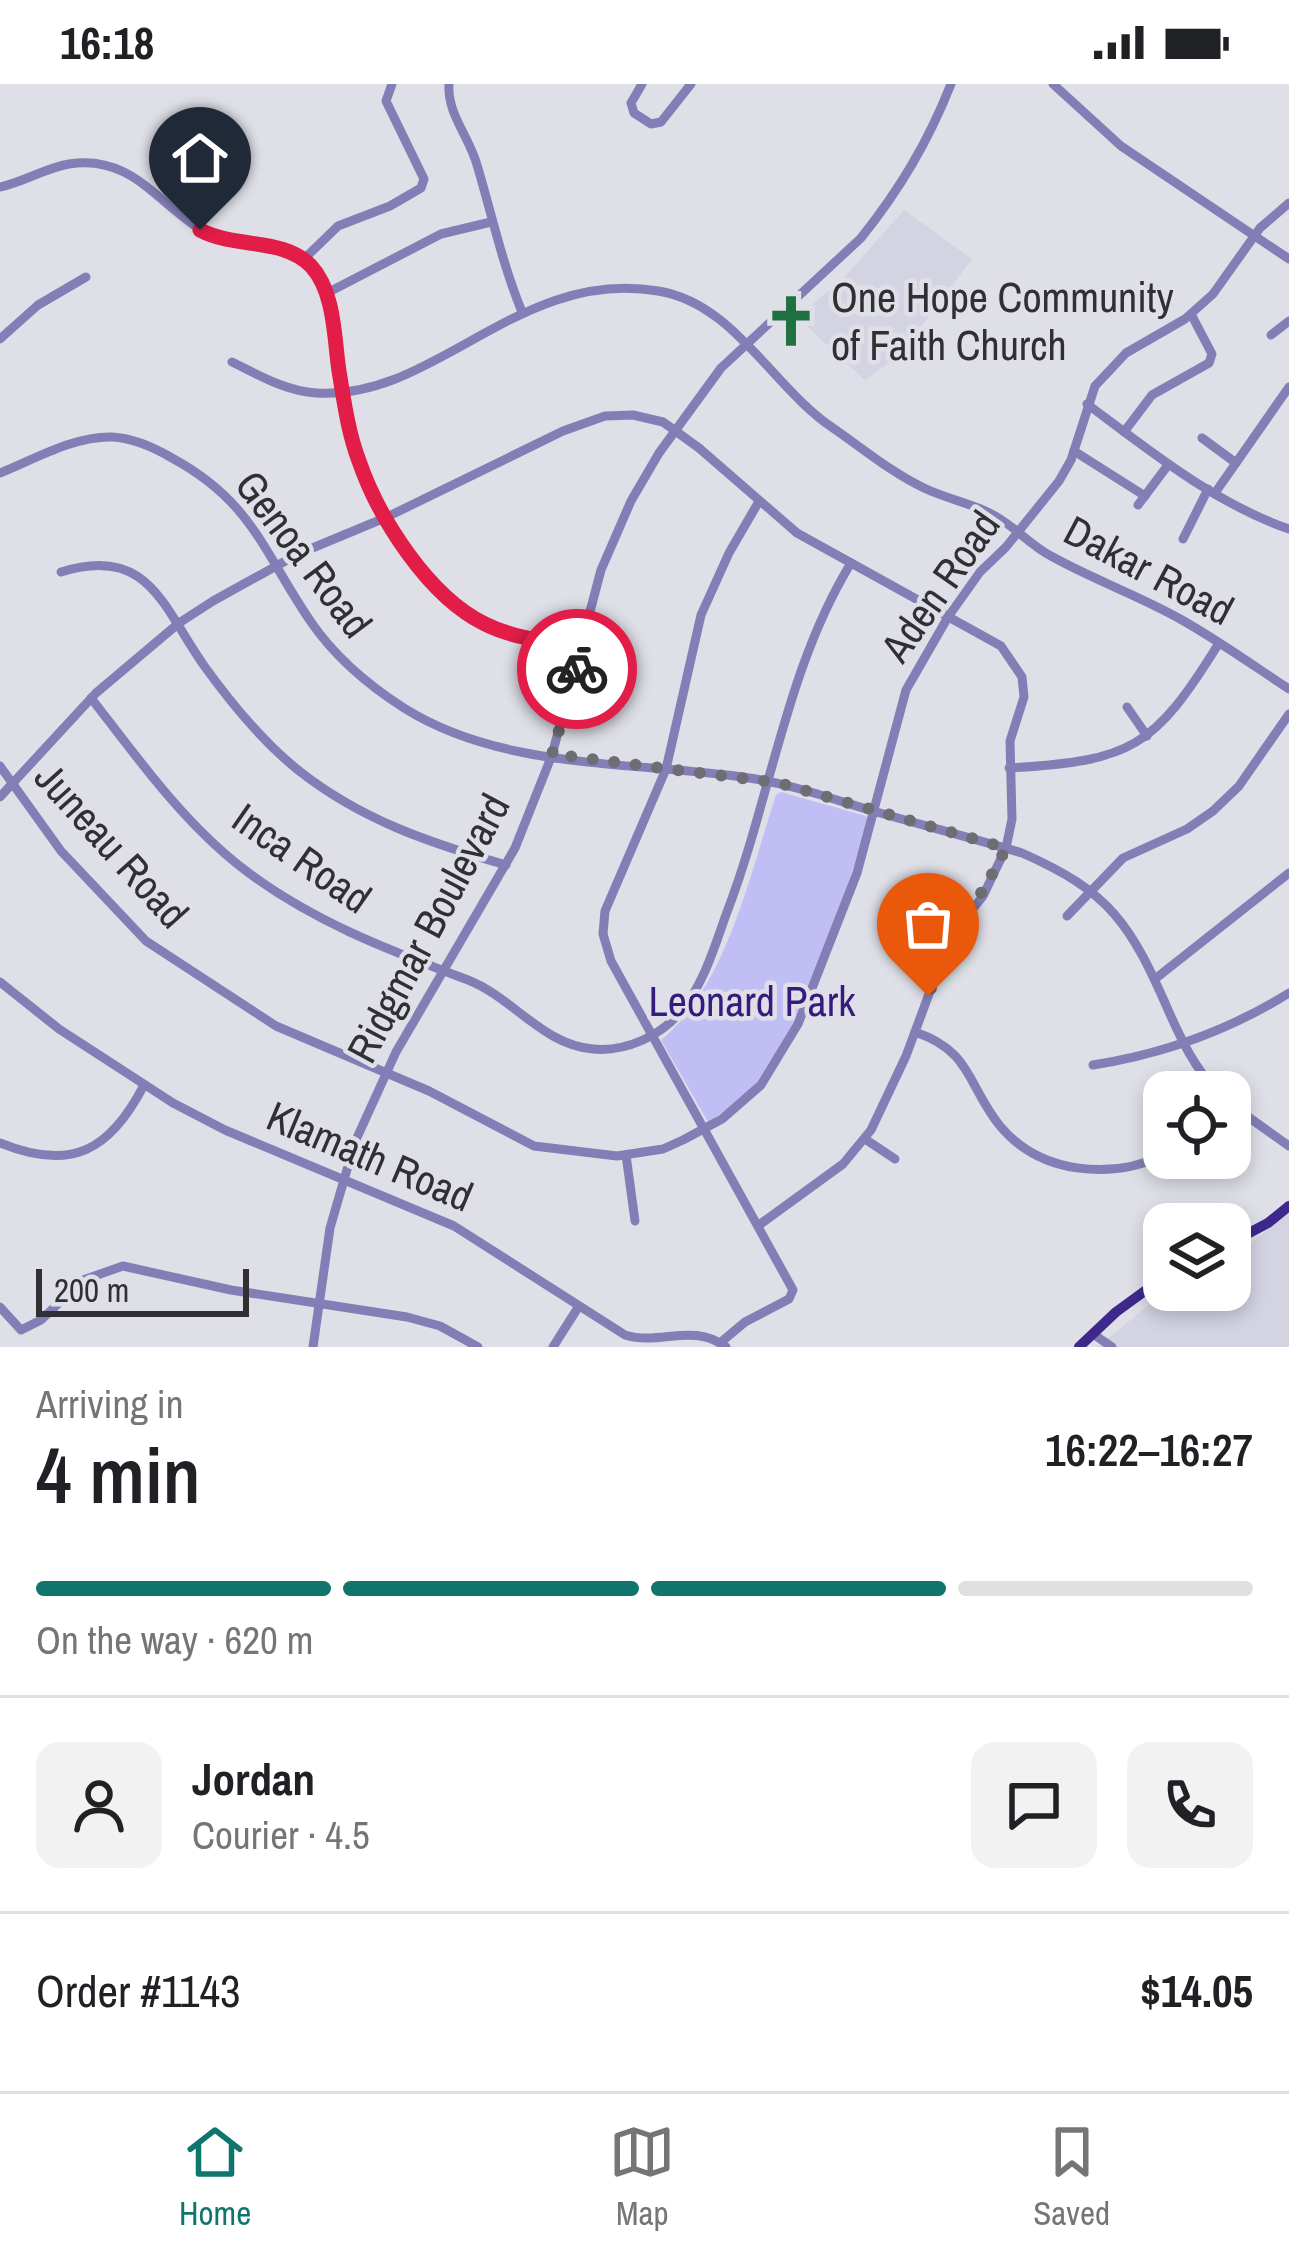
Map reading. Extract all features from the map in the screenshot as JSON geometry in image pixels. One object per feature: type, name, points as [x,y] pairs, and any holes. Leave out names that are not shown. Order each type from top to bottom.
[{"type":"main road","points":[[1251,1232],[1289,1206]]},
{"type":"main road","points":[[1079,1347],[1143,1294]]},
{"type":"street","points":[[303,260],[338,226],[421,188],[424,179],[386,101],[392,84]]},
{"type":"street","points":[[449,84],[452,112],[476,160],[501,260],[522,312]]},
{"type":"street","points":[[642,84],[631,103],[634,113],[651,124],[661,122],[691,84]]},
{"type":"street","name":"Ridgmar Boulevard","points":[[314,1347],[342,1179],[386,1073],[506,865],[552,754],[609,548],[642,480],[713,377],[866,232],[924,150],[951,84]]},
{"type":"street","points":[[1053,84],[1121,146],[1289,259]]},
{"type":"street","points":[[0,187],[72,163],[110,166],[129,172],[216,238],[286,250],[303,260],[327,293],[358,460],[387,517],[431,584],[469,615],[504,632],[583,647]]},
{"type":"street","name":"Aden Road","points":[[704,1129],[742,1105],[761,1085],[798,1024],[856,873],[906,690],[948,616],[980,572],[1052,492],[1074,451],[1095,386],[1110,367],[1213,294],[1273,214],[1289,203]]},
{"type":"street","points":[[327,293],[441,234],[491,222]]},
{"type":"street","points":[[0,338],[38,305],[86,278]]},
{"type":"street","name":"Dakar Road","points":[[343,393],[390,380],[522,312],[571,295],[652,290],[698,302],[829,426],[918,486],[982,510],[1052,557],[1181,620],[1289,689]]},
{"type":"street","points":[[1124,432],[1152,395],[1209,363],[1212,354],[1191,314]]},
{"type":"street","points":[[1271,335],[1289,321]]},
{"type":"street","points":[[232,362],[295,390],[343,393]]},
{"type":"street","points":[[1183,539],[1211,491],[1289,386]]},
{"type":"street","points":[[1087,404],[1168,465],[1289,529]]},
{"type":"street","points":[[0,797],[91,698],[178,623],[278,565],[584,422],[634,415],[654,418],[675,430],[797,533],[1001,646],[1022,677],[1024,697],[1010,741],[1012,820],[1006,848],[983,896],[957,928],[942,959],[887,1100],[865,1139],[842,1164],[759,1225]]},
{"type":"street","name":"Genoa Road","points":[[0,473],[57,450],[114,437],[166,454],[225,494],[246,517],[310,622],[352,670],[408,710],[472,739],[770,782],[1006,848],[1052,866],[1091,890],[1130,930],[1184,1044],[1203,1071]]},
{"type":"street","points":[[1202,438],[1236,463]]},
{"type":"street","points":[[1074,451],[1142,500],[1168,465]]},
{"type":"street","points":[[723,1345],[745,1322],[792,1293],[606,949],[604,919],[666,769],[701,615],[758,503]]},
{"type":"street","points":[[61,572],[96,563],[124,568],[155,590],[205,667],[267,742],[326,791],[394,829],[506,865]]},
{"type":"street","points":[[652,1036],[681,1012],[699,982],[735,893],[819,620],[851,563]]},
{"type":"street","points":[[1010,768],[1092,761],[1129,748],[1184,698],[1220,643]]},
{"type":"street","name":"Inca Road","points":[[91,698],[164,789],[242,868],[353,936],[495,994],[548,1034],[581,1047],[609,1049],[652,1036]]},
{"type":"street","points":[[1127,707],[1147,736]]},
{"type":"street","points":[[1067,916],[1132,852],[1187,830],[1213,811],[1239,786],[1289,714]]},
{"type":"street","name":"Juneau Road","points":[[0,766],[61,851],[146,941],[259,1016],[534,1146],[626,1155],[663,1148],[704,1129]]},
{"type":"street","points":[[1155,979],[1289,873]]},
{"type":"street","name":"Klamath Road","points":[[0,982],[59,1029],[144,1085],[225,1130],[454,1226],[640,1340],[683,1332],[702,1334],[723,1345]]},
{"type":"street","points":[[1093,1065],[1184,1044],[1287,999]]},
{"type":"street","points":[[915,1032],[956,1054],[1000,1126],[1042,1157],[1073,1168],[1107,1170],[1143,1163]]},
{"type":"street","points":[[0,1143],[51,1158],[99,1144],[125,1120],[144,1085]]},
{"type":"street","points":[[1251,1121],[1289,1146]]},
{"type":"street","points":[[865,1139],[895,1159]]},
{"type":"street","points":[[626,1155],[635,1221]]},
{"type":"street","points":[[0,1307],[21,1330],[41,1320],[83,1280],[114,1266],[407,1317],[440,1326],[478,1347]]},
{"type":"street","points":[[553,1347],[579,1306]]},
{"type":"street","points":[[1093,1334],[1112,1347]]},
{"type":"shaded area","points":[[904,210],[972,259],[899,356],[865,380],[797,317],[842,280]]},
{"type":"shaded area","points":[[1289,1213],[1289,1347],[1098,1347],[1143,1310],[1251,1311],[1251,1243]]},
{"type":"green space","name":"Leonard Park","points":[[781,792],[866,816],[868,821],[827,948],[787,1040],[758,1082],[708,1122],[661,1040],[684,1017],[719,960],[776,795]]},
{"type":"way so far","points":[[577,669],[552,754],[779,783],[1006,848],[983,896],[957,928],[928,996]]},
{"type":"place","name":"One Hope Community of Faith Church","points":[[791,321]]},
{"type":"route","points":[[200,230],[238,244],[286,250],[312,268],[327,293],[358,460],[416,562],[453,605],[485,625],[583,647],[577,669]]}]
